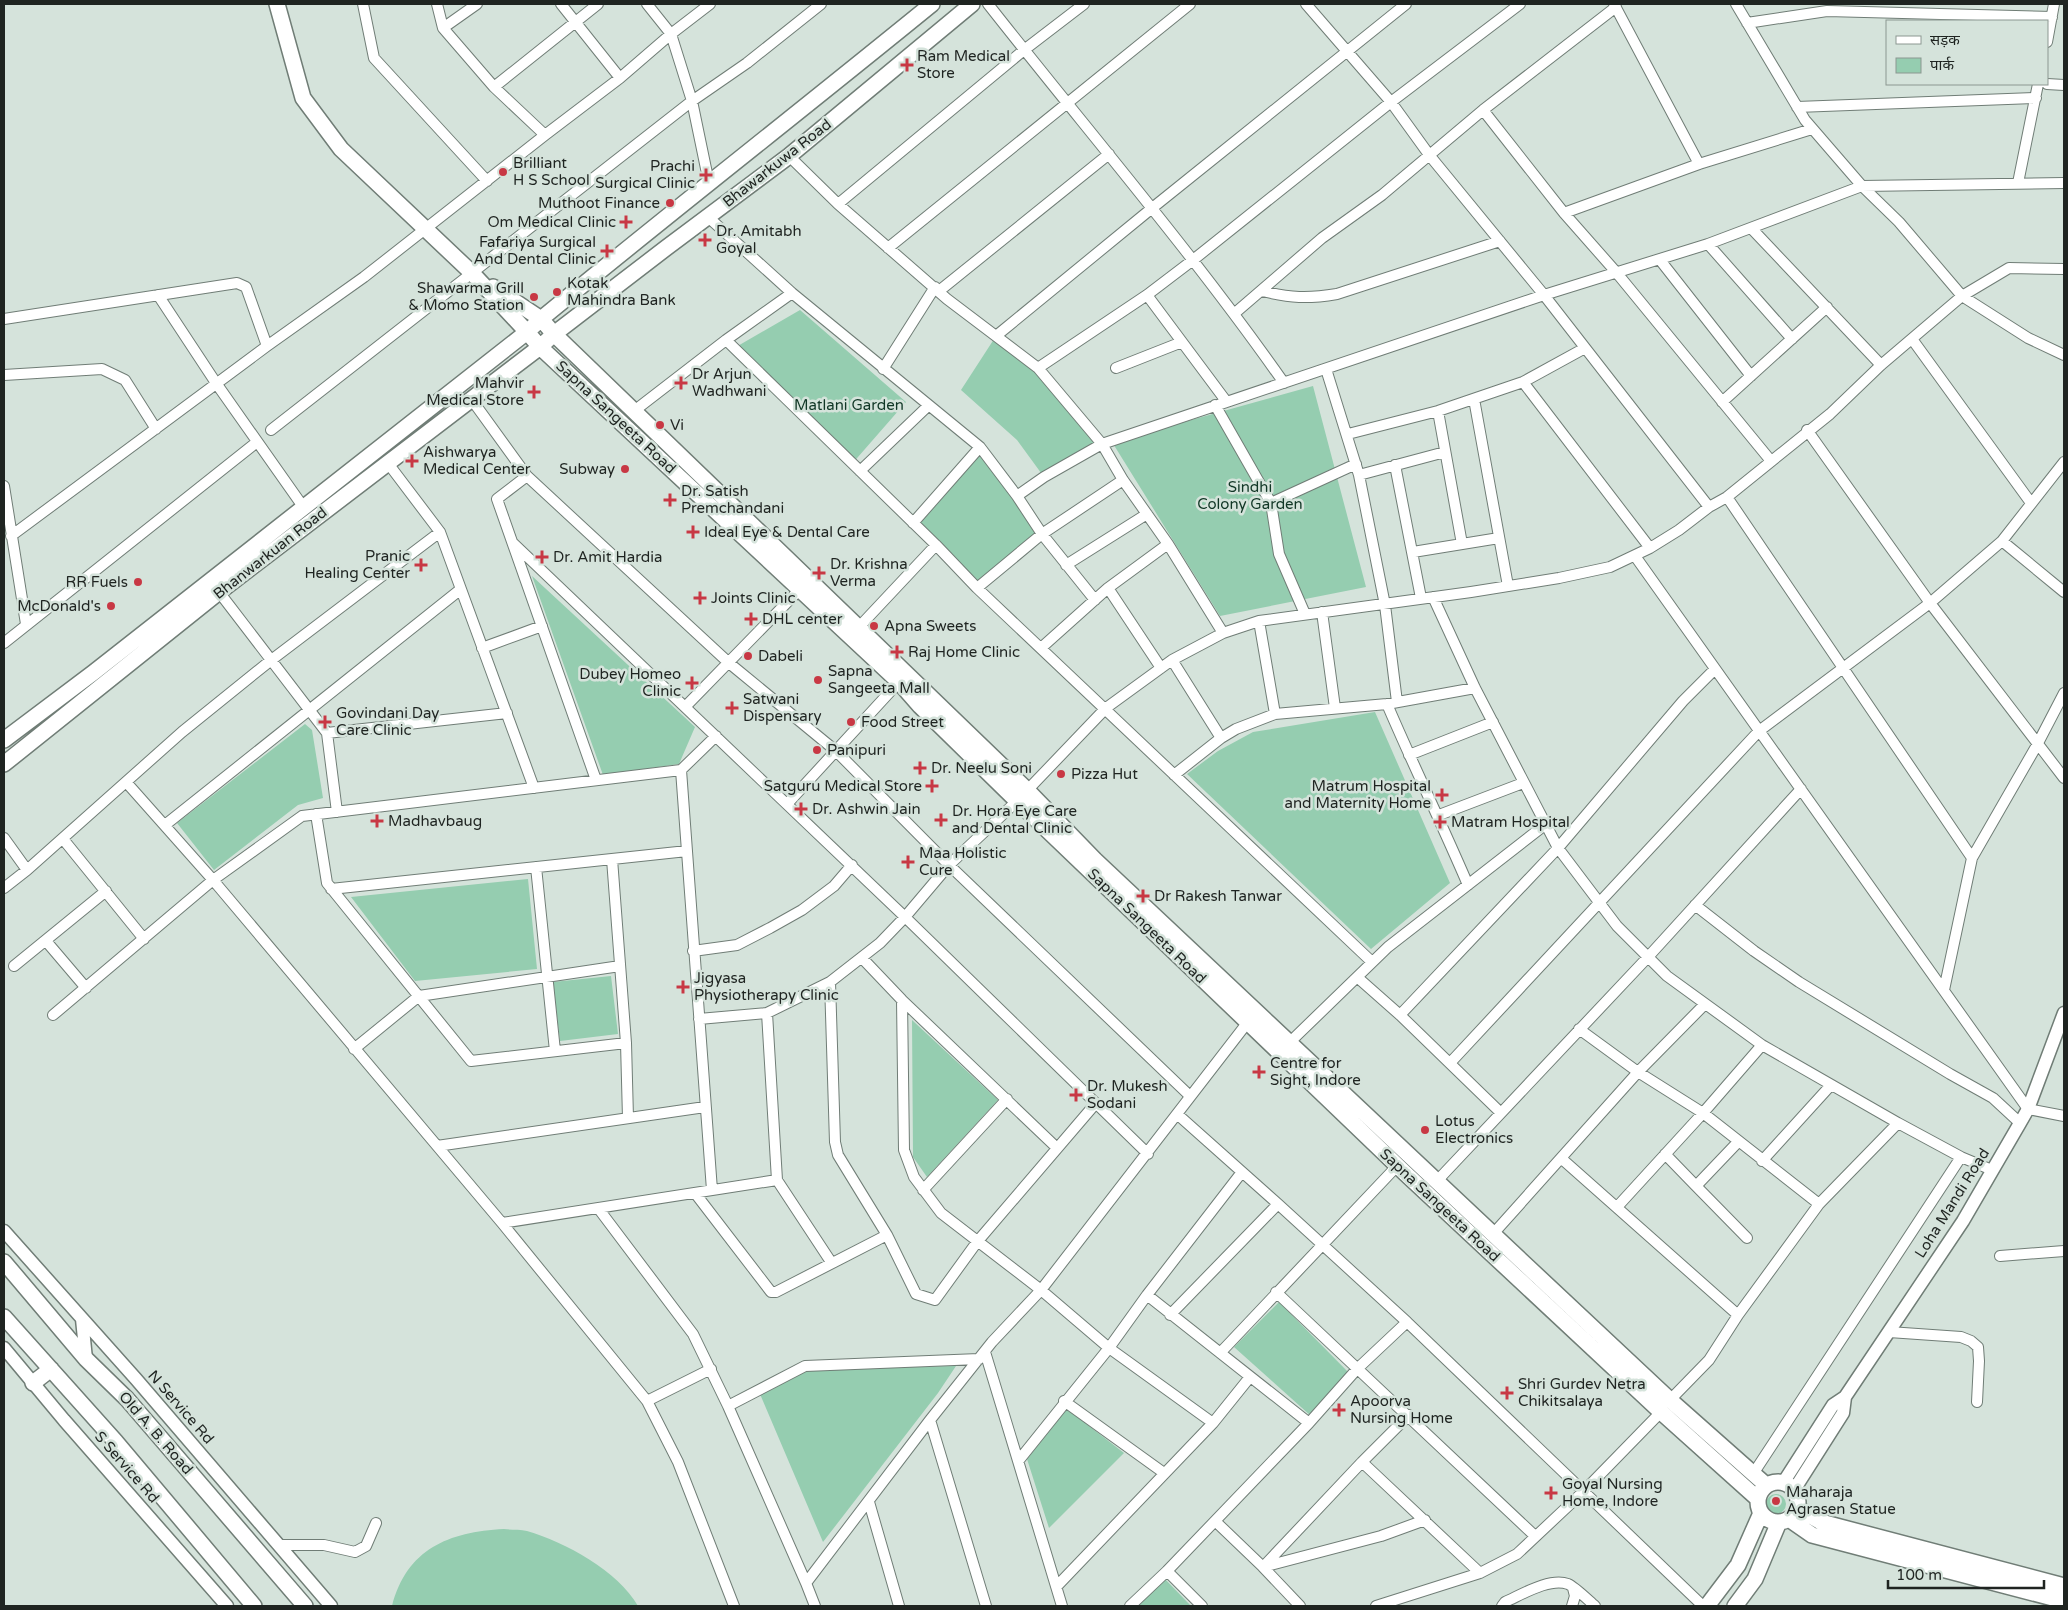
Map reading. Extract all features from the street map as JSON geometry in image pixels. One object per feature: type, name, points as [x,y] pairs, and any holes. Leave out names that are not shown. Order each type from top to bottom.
[{"type":"main road","points":[[277,4],[303,98],[341,149],[424,230],[472,273]]},
{"type":"main road","name":"Bhawarkuwa Road","points":[[527,332],[932,4]]},
{"type":"main road","name":"Bhawarkuwa Road","points":[[540,347],[554,334],[790,156],[972,4]]},
{"type":"main road","name":"Sapna Sangeeta Road","points":[[472,273],[541,319],[805,584],[920,706],[1096,860],[1398,1166],[1666,1406],[1766,1485]]},
{"type":"main road","name":"Sapna Sangeeta Road","points":[[472,273],[540,347],[805,584],[858,627],[1022,796]]},
{"type":"main road","name":"Bhanwarkuan Road","points":[[4,740],[93,673],[527,332]]},
{"type":"main road","name":"Bhanwarkuan Road","points":[[4,764],[219,592],[540,347]]},
{"type":"main road","name":"Sapna Sangeeta Road","points":[[1252,1017],[1289,1043],[1493,1234],[1666,1406],[1760,1506]]},
{"type":"main road","name":"Old A. B. Road","points":[[4,1262],[86,1359],[128,1399],[305,1606]]},
{"type":"main road","points":[[4,1317],[116,1442],[254,1606]]},
{"type":"main road","points":[[34,1383],[51,1369]]},
{"type":"main road","points":[[1735,1606],[1755,1579],[1788,1516],[1798,1501],[1789,1486],[1773,1482],[1766,1485],[1759,1494],[1760,1506],[1766,1518],[1788,1516],[1821,1522],[2064,1586]]},
{"type":"main road","points":[[1707,1606],[1738,1565],[1760,1506]]},
{"type":"main road","points":[[1788,1516],[1812,1535],[2064,1601]]},
{"type":"street","points":[[363,4],[374,58],[487,181]]},
{"type":"street","points":[[437,4],[443,28],[494,87],[545,134]]},
{"type":"street","points":[[443,28],[477,4]]},
{"type":"street","points":[[562,4],[620,78]]},
{"type":"street","points":[[494,87],[598,4]]},
{"type":"street","points":[[647,4],[671,34],[692,101],[709,183]]},
{"type":"street","points":[[11,536],[216,383],[364,277],[545,134],[620,78],[671,34],[710,4]]},
{"type":"street","points":[[271,430],[692,101],[747,63],[821,4]]},
{"type":"street","points":[[988,4],[1151,209],[1194,260],[1284,383]]},
{"type":"street","points":[[838,204],[1024,50],[1084,4]]},
{"type":"street","points":[[888,248],[1190,4]]},
{"type":"street","points":[[1306,4],[1391,102],[1430,156],[1544,295],[1709,507]]},
{"type":"street","points":[[996,336],[1406,4]]},
{"type":"street","points":[[1038,368],[1194,260],[1391,102],[1520,4]]},
{"type":"street","points":[[1736,4],[1797,107],[1812,128],[1862,186],[1899,222],[1962,296],[2028,338],[2064,355]]},
{"type":"street","points":[[2048,37],[2054,4]]},
{"type":"street","points":[[1235,314],[1322,238],[1382,196],[1484,110],[1615,5],[1699,164]]},
{"type":"street","points":[[1747,23],[1827,11],[2052,17]]},
{"type":"street","points":[[2048,84],[2064,85]]},
{"type":"street","points":[[2018,183],[2038,85]]},
{"type":"street","points":[[1797,107],[2036,98]]},
{"type":"street","points":[[1484,110],[1564,213],[1616,272],[1771,461]]},
{"type":"street","points":[[1564,213],[1699,164],[1812,128]]},
{"type":"street","points":[[883,369],[937,289],[1109,154]]},
{"type":"street","points":[[790,156],[838,204],[888,248],[1038,368],[1102,444],[1123,480],[1168,544],[1224,633]]},
{"type":"street","points":[[1017,496],[1044,477],[1102,444],[1544,295],[1708,244],[1862,186],[2064,184]]},
{"type":"street","points":[[708,217],[792,293],[980,447],[1017,496],[1042,534],[1095,600]]},
{"type":"street","points":[[1752,228],[1881,365]]},
{"type":"street","points":[[1262,291],[1292,298],[1312,298],[1337,294],[1500,241]]},
{"type":"street","points":[[1708,244],[1792,340]]},
{"type":"street","points":[[1660,260],[1751,376]]},
{"type":"street","points":[[699,1020],[767,1013],[830,982],[862,958],[906,917],[949,864],[1022,796],[1106,708],[1172,660],[1224,633],[1259,621],[1508,586],[1610,567],[1650,548],[1679,530],[1709,507],[1727,497],[1807,430],[1830,414],[1881,365],[1962,296],[2009,268],[2064,269]]},
{"type":"street","points":[[4,319],[237,283],[246,288],[267,346]]},
{"type":"street","points":[[634,411],[726,340],[792,293]]},
{"type":"street","points":[[158,295],[216,383],[304,508]]},
{"type":"street","points":[[1146,295],[1182,342],[1221,403],[1271,503],[1279,554],[1305,614]]},
{"type":"street","points":[[1722,402],[1827,307]]},
{"type":"street","points":[[1912,339],[2031,503]]},
{"type":"street","points":[[726,340],[978,588],[1372,962]]},
{"type":"street","points":[[1116,368],[1182,342]]},
{"type":"street","points":[[1348,434],[1438,411],[1523,382],[1585,348]]},
{"type":"street","points":[[4,375],[102,369],[125,380],[156,429]]},
{"type":"street","points":[[1326,369],[1359,474],[1385,604],[1392,703],[1409,754],[1439,815],[1468,885]]},
{"type":"street","points":[[1523,382],[1650,548]]},
{"type":"street","points":[[1474,399],[1508,586]]},
{"type":"street","points":[[472,400],[527,476],[729,663],[836,751],[949,864],[1190,1096]]},
{"type":"street","points":[[860,471],[928,406]]},
{"type":"street","points":[[1438,411],[1462,544]]},
{"type":"street","points":[[1807,430],[1930,603],[2064,778]]},
{"type":"street","points":[[4,643],[257,442]]},
{"type":"street","points":[[913,523],[980,447]]},
{"type":"street","points":[[1359,474],[1445,452]]},
{"type":"street","points":[[387,462],[440,532],[534,788]]},
{"type":"street","points":[[1450,1063],[1759,731],[1930,603],[2002,541],[2064,462]]},
{"type":"street","points":[[1271,503],[1356,464]]},
{"type":"street","points":[[1396,465],[1422,598]]},
{"type":"street","points":[[527,476],[497,499],[596,780]]},
{"type":"street","points":[[978,588],[1042,534],[1123,480]]},
{"type":"street","points":[[4,486],[26,624]]},
{"type":"street","points":[[1727,497],[1972,858]]},
{"type":"street","points":[[1066,565],[1147,514]]},
{"type":"street","points":[[4,888],[63,839],[182,732],[270,661],[440,532]]},
{"type":"street","points":[[1412,552],[1499,538]]},
{"type":"street","points":[[2002,541],[2064,592]]},
{"type":"street","points":[[512,543],[852,865],[1148,1154]]},
{"type":"street","points":[[1041,648],[1108,588],[1168,544]]},
{"type":"street","points":[[858,627],[936,545]]},
{"type":"street","points":[[1635,556],[2028,1109],[2064,1116]]},
{"type":"street","points":[[685,707],[805,584]]},
{"type":"street","points":[[1108,588],[1161,668]]},
{"type":"street","points":[[165,825],[461,589]]},
{"type":"street","points":[[219,592],[327,734],[336,812]]},
{"type":"street","points":[[1433,597],[1475,688],[1558,848],[1617,926],[1668,976],[1762,1045],[1898,1123],[1961,1157],[1992,1170]]},
{"type":"street","points":[[1322,612],[1335,708]]},
{"type":"street","points":[[1259,621],[1276,714]]},
{"type":"street","points":[[482,648],[542,626]]},
{"type":"street","points":[[1172,660],[1221,738]]},
{"type":"street","points":[[1400,1015],[1558,848],[1683,701],[1715,669]]},
{"type":"street","points":[[787,804],[899,682]]},
{"type":"street","points":[[1174,775],[1221,738],[1236,729],[1276,714],[1392,703],[1475,688]]},
{"type":"street","points":[[1944,990],[1972,858],[2037,745],[2064,693]]},
{"type":"street","points":[[327,734],[507,713]]},
{"type":"street","points":[[1409,754],[1493,722]]},
{"type":"street","points":[[53,1015],[213,880],[302,816],[681,770],[716,736]]},
{"type":"street","points":[[681,770],[712,1190]]},
{"type":"street","points":[[126,782],[213,880],[502,1223],[647,1401],[678,1462],[734,1606]]},
{"type":"street","points":[[1439,815],[1523,783]]},
{"type":"street","points":[[1436,1182],[1648,957],[1801,789]]},
{"type":"street","points":[[316,814],[327,884],[472,1061],[626,1043]]},
{"type":"street","points":[[1289,1043],[1388,947],[1546,824]]},
{"type":"street","points":[[4,838],[27,870]]},
{"type":"street","points":[[63,839],[144,939]]},
{"type":"street","points":[[332,889],[687,852]]},
{"type":"street","points":[[612,860],[626,1043],[628,1118]]},
{"type":"street","points":[[693,951],[737,945],[794,915],[834,886],[852,865]]},
{"type":"street","points":[[536,868],[555,1051]]},
{"type":"street","points":[[14,966],[106,891]]},
{"type":"street","points":[[1695,905],[1799,982],[1993,1098],[2020,1123]]},
{"type":"street","points":[[46,940],[86,988]]},
{"type":"street","points":[[862,958],[902,1000],[1057,1148]]},
{"type":"street","points":[[354,1049],[419,996],[620,966]]},
{"type":"street","points":[[1357,977],[1400,1015],[1501,1112]]},
{"type":"street","points":[[830,982],[834,1142],[838,1155],[887,1235],[916,1294],[935,1300],[977,1242],[1096,1103]]},
{"type":"street","points":[[902,1000],[904,1150],[914,1177],[940,1214],[1041,1290],[1109,1348],[1213,1423]]},
{"type":"street","points":[[1493,1234],[1638,1072],[1705,1004]]},
{"type":"street","points":[[767,1013],[777,1180],[831,1262]]},
{"type":"street","name":"Loha Mandi Road","points":[[1789,1486],[1833,1405],[1845,1397],[1963,1221],[2020,1123],[2028,1109],[2064,1013]]},
{"type":"street","points":[[806,1583],[930,1420],[982,1355],[1041,1290],[1252,1017]]},
{"type":"street","points":[[1580,1029],[1638,1072],[1703,1113],[1818,1204]]},
{"type":"street","points":[[1617,1207],[1762,1045]]},
{"type":"street","points":[[1762,1161],[1831,1085]]},
{"type":"street","points":[[923,1190],[1007,1099]]},
{"type":"street","points":[[436,1146],[705,1107]]},
{"type":"street","points":[[1177,1114],[1407,1322],[1703,1606]]},
{"type":"street","points":[[1376,1606],[1388,1604],[1480,1573],[1517,1554],[1584,1492],[1709,1360],[1738,1315],[1818,1204],[1898,1123]]},
{"type":"street","points":[[1696,1186],[1738,1142]]},
{"type":"street","points":[[1665,1154],[1747,1238]]},
{"type":"street","points":[[1753,1474],[1961,1157]]},
{"type":"street","points":[[1562,1159],[1738,1315]]},
{"type":"street","points":[[1221,1352],[1276,1292],[1398,1166]]},
{"type":"street","points":[[1019,1460],[1064,1401],[1109,1348],[1146,1296],[1242,1172]]},
{"type":"street","points":[[502,1223],[777,1180]]},
{"type":"street","points":[[696,1193],[771,1292],[776,1292],[831,1262],[887,1235]]},
{"type":"street","points":[[1170,1315],[1278,1204]]},
{"type":"street","points":[[598,1208],[693,1334],[728,1406],[815,1606]]},
{"type":"street","name":"N Service Rd","points":[[4,1231],[330,1606]]},
{"type":"street","points":[[2000,1256],[2064,1251]]},
{"type":"street","points":[[1276,1292],[1535,1536]]},
{"type":"street","points":[[1146,1296],[1221,1352],[1310,1423]]},
{"type":"street","points":[[82,1320],[86,1359]]},
{"type":"street","points":[[1130,1606],[1167,1571],[1310,1423],[1357,1370],[1407,1322]]},
{"type":"street","points":[[1889,1332],[1961,1337],[1978,1347],[1977,1402]]},
{"type":"street","name":"S Service Rd","points":[[4,1348],[222,1604]]},
{"type":"street","points":[[728,1406],[805,1366],[982,1355]]},
{"type":"street","points":[[982,1355],[1019,1460],[1062,1606]]},
{"type":"street","points":[[647,1401],[710,1369]]},
{"type":"street","points":[[1057,1586],[1213,1423],[1250,1377]]},
{"type":"street","points":[[1064,1401],[1164,1473]]},
{"type":"street","points":[[1263,1567],[1362,1462],[1409,1416]]},
{"type":"street","points":[[930,1420],[986,1606]]},
{"type":"street","points":[[1362,1462],[1480,1573]]},
{"type":"street","points":[[869,1502],[898,1606]]},
{"type":"street","points":[[1263,1567],[1382,1536],[1425,1520]]},
{"type":"street","points":[[1215,1521],[1300,1606]]},
{"type":"street","points":[[278,1546],[324,1545],[355,1552],[366,1546],[376,1523]]},
{"type":"street","points":[[1167,1571],[1202,1606]]},
{"type":"street","points":[[1502,1606],[1505,1602],[1536,1587],[1556,1582],[1568,1584],[1595,1606]]},
{"type":"street","points":[[1572,1606],[1575,1596],[1573,1588]]},
{"type":"green space","name":"Matlani Garden","points":[[800,310],[906,402],[851,465],[736,347]]},
{"type":"green space","points":[[996,336],[1038,368],[1102,444],[1044,477],[1017,440],[961,390]]},
{"type":"green space","name":"Sindhi Colony Garden","points":[[1313,386],[1366,587],[1220,616],[1112,442]]},
{"type":"green space","points":[[980,447],[1042,534],[977,588],[913,523]]},
{"type":"green space","points":[[532,576],[695,727],[679,764],[603,775]]},
{"type":"green space","points":[[1375,712],[1450,883],[1371,949],[1187,774],[1218,751],[1253,732]]},
{"type":"green space","points":[[305,724],[312,730],[323,798],[298,805],[214,870],[177,823]]},
{"type":"green space","points":[[528,879],[537,969],[415,981],[351,897]]},
{"type":"green space","points":[[611,976],[618,1034],[560,1041],[553,982]]},
{"type":"green space","points":[[912,1020],[998,1100],[927,1177],[913,1157]]},
{"type":"green space","points":[[1279,1302],[1349,1373],[1311,1416],[1234,1347]]},
{"type":"green space","points":[[956,1366],[938,1393],[823,1542],[760,1394],[804,1368]]},
{"type":"green space","points":[[1067,1409],[1124,1453],[1049,1528],[1027,1459]]},
{"type":"green space","points":[[1776,1494],[1783,1497],[1786,1504],[1783,1511],[1776,1514],[1769,1511],[1766,1504],[1769,1497]]},
{"type":"green space","points":[[504,1529],[527,1531],[574,1550],[618,1581],[638,1606],[392,1606],[399,1586],[408,1570],[419,1557],[433,1547],[465,1534]]},
{"type":"green space","points":[[1163,1577],[1191,1606],[1136,1606]]},
{"type":"place","name":"Ram Medical Store","points":[[907,65]]},
{"type":"place","name":"Brilliant H S School","points":[[503,172]]},
{"type":"place","name":"Prachi Surgical Clinic","points":[[706,175]]},
{"type":"place","name":"Muthoot Finance","points":[[670,203]]},
{"type":"place","name":"Om Medical Clinic","points":[[626,222]]},
{"type":"place","name":"Dr. Amitabh Goyal","points":[[705,240]]},
{"type":"place","name":"Fafariya Surgical And Dental Clinic","points":[[607,251]]},
{"type":"place","name":"Kotak Mahindra Bank","points":[[557,292]]},
{"type":"place","name":"Shawarma Grill & Momo Station","points":[[534,297]]},
{"type":"place","name":"Dr Arjun Wadhwani","points":[[681,383]]},
{"type":"place","name":"Mahvir Medical Store","points":[[534,392]]},
{"type":"place","name":"Vi","points":[[660,425]]},
{"type":"place","name":"Aishwarya Medical Center","points":[[412,461]]},
{"type":"place","name":"Subway","points":[[625,469]]},
{"type":"place","name":"Dr. Satish Premchandani","points":[[670,500]]},
{"type":"place","name":"Ideal Eye & Dental Care","points":[[693,532]]},
{"type":"place","name":"Dr. Amit Hardia","points":[[542,557]]},
{"type":"place","name":"Pranic Healing Center","points":[[421,565]]},
{"type":"place","name":"Dr. Krishna Verma","points":[[819,573]]},
{"type":"place","name":"RR Fuels","points":[[138,582]]},
{"type":"place","name":"Joints Clinic","points":[[700,598]]},
{"type":"place","name":"McDonald's","points":[[111,606]]},
{"type":"place","name":"DHL center","points":[[751,619]]},
{"type":"place","name":"Apna Sweets","points":[[874,626]]},
{"type":"place","name":"Raj Home Clinic","points":[[897,652]]},
{"type":"place","name":"Dabeli","points":[[748,656]]},
{"type":"place","name":"Sapna Sangeeta Mall","points":[[818,680]]},
{"type":"place","name":"Dubey Homeo Clinic","points":[[692,683]]},
{"type":"place","name":"Satwani Dispensary","points":[[732,708]]},
{"type":"place","name":"Govindani Day Care Clinic","points":[[325,722]]},
{"type":"place","name":"Food Street","points":[[851,722]]},
{"type":"place","name":"Panipuri","points":[[817,750]]},
{"type":"place","name":"Dr. Neelu Soni","points":[[920,768]]},
{"type":"place","name":"Pizza Hut","points":[[1061,774]]},
{"type":"place","name":"Satguru Medical Store","points":[[932,786]]},
{"type":"place","name":"Matrum Hospital and Maternity Home","points":[[1442,795]]},
{"type":"place","name":"Dr. Ashwin Jain","points":[[801,809]]},
{"type":"place","name":"Dr. Hora Eye Care and Dental Clinic","points":[[941,820]]},
{"type":"place","name":"Madhavbaug","points":[[377,821]]},
{"type":"place","name":"Matram Hospital","points":[[1440,822]]},
{"type":"place","name":"Maa Holistic Cure","points":[[908,862]]},
{"type":"place","name":"Dr Rakesh Tanwar","points":[[1143,896]]},
{"type":"place","name":"Jigyasa Physiotherapy Clinic","points":[[683,987]]},
{"type":"place","name":"Centre for Sight, Indore","points":[[1259,1072]]},
{"type":"place","name":"Dr. Mukesh Sodani","points":[[1076,1095]]},
{"type":"place","name":"Lotus Electronics","points":[[1425,1130]]},
{"type":"place","name":"Shri Gurdev Netra Chikitsalaya","points":[[1507,1393]]},
{"type":"place","name":"Apoorva Nursing Home","points":[[1339,1410]]},
{"type":"place","name":"Goyal Nursing Home, Indore","points":[[1551,1493]]},
{"type":"place","name":"Maharaja Agrasen Statue","points":[[1776,1501]]}]
